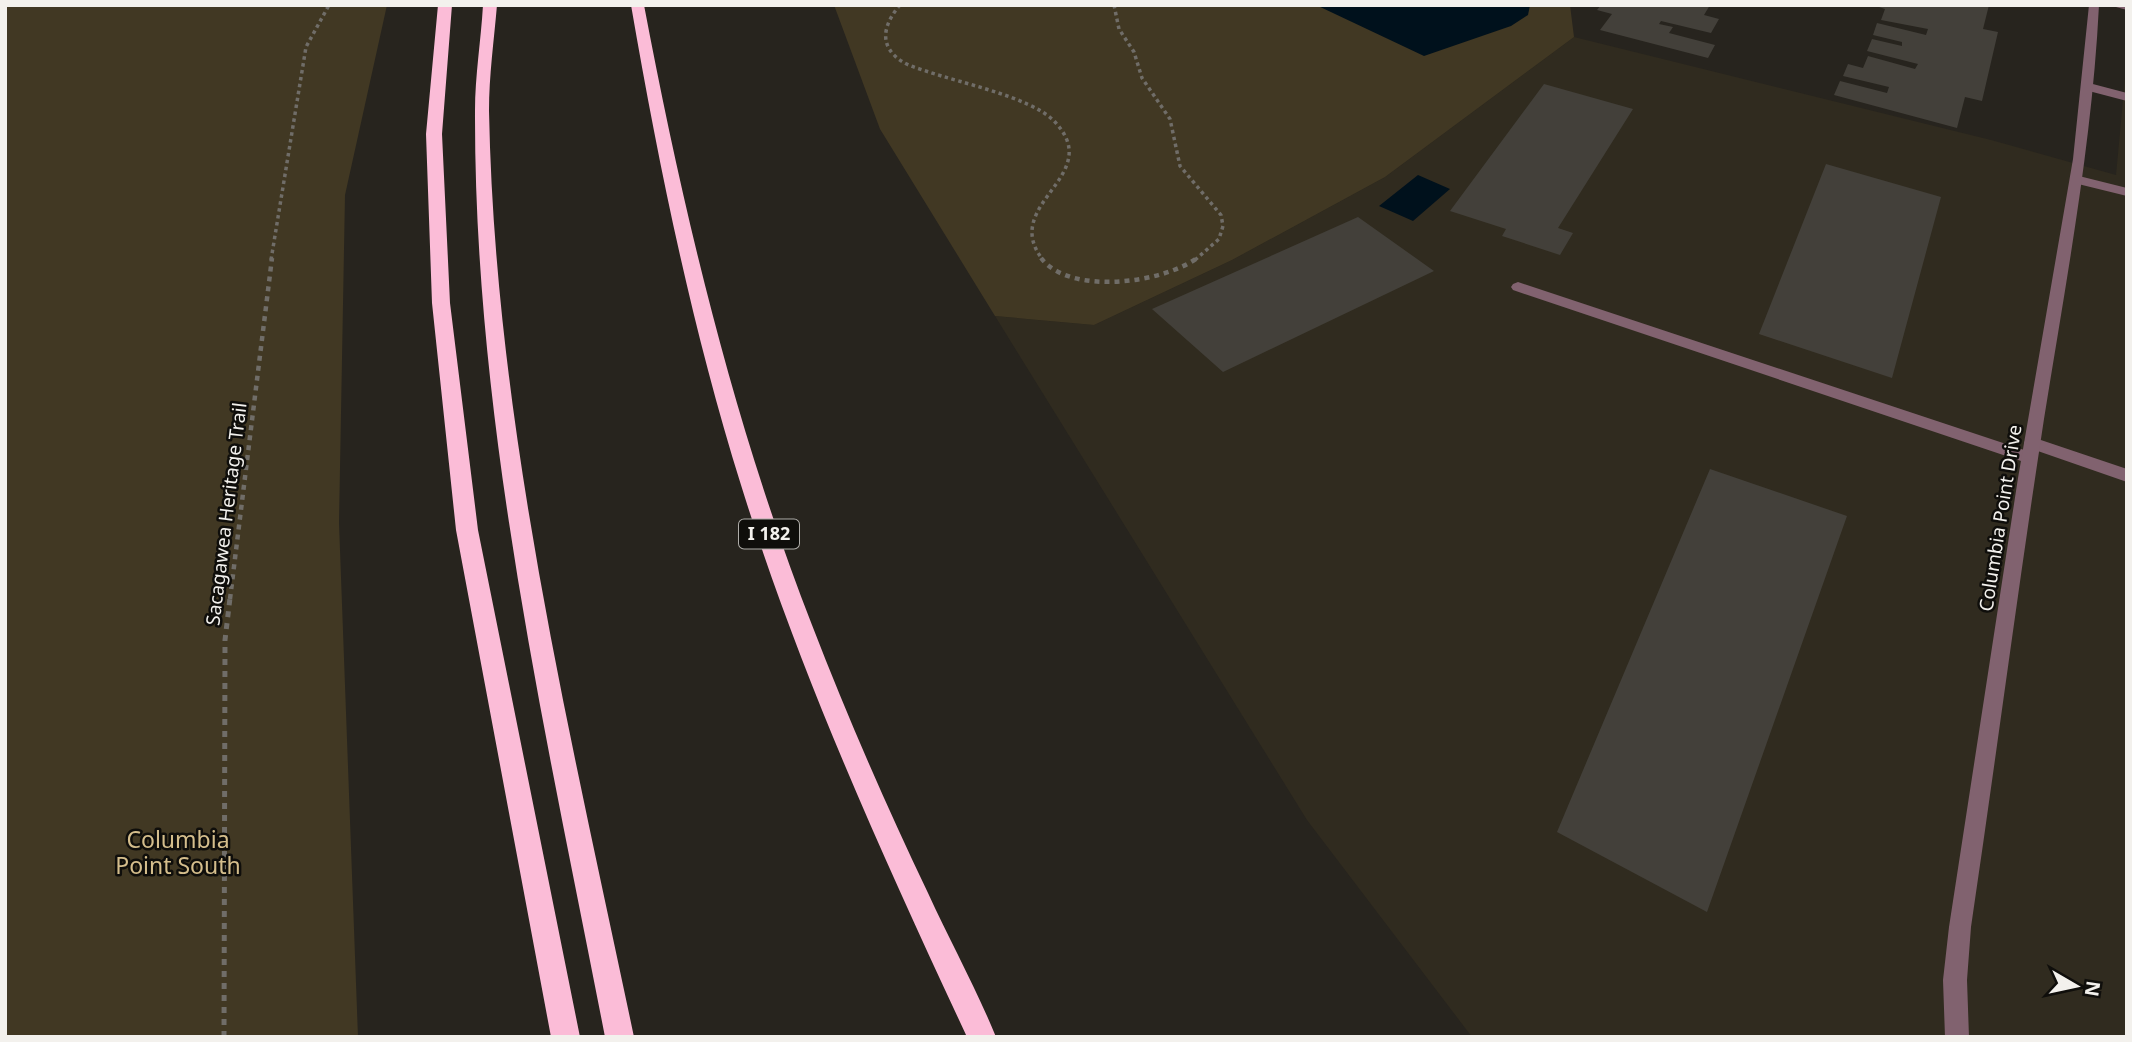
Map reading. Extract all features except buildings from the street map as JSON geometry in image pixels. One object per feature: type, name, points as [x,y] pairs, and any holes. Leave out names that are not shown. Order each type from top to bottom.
[{"type":"highway","points":[[445,5],[434,134],[442,303],[466,517],[566,1037]]},
{"type":"highway","points":[[490,5],[482,108],[489,255],[507,439],[550,692],[620,1037]]},
{"type":"highway","name":"I 182","points":[[637,5],[657,117],[713,355],[752,487],[819,673],[908,882],[982,1037]]},
{"type":"street","name":"Columbia Point Drive","points":[[1957,1037],[1955,980],[1960,927],[2031,451],[2076,179],[2089,87],[2094,5]]},
{"type":"street","points":[[2120,5],[2127,7]]},
{"type":"street","points":[[2089,87],[2127,97]]},
{"type":"street","points":[[2076,179],[2127,192]]},
{"type":"street","points":[[1517,287],[2031,451],[2127,476]]},
{"type":"path","name":"Sacagawea Heritage Trail","points":[[224,1037],[225,640],[258,355],[284,170],[306,47],[329,5]]},
{"type":"path","points":[[900,5],[886,23],[885,34],[891,52],[898,59],[1020,103],[1047,115],[1061,130],[1068,142],[1069,164],[1056,187],[1033,214],[1032,244],[1040,259],[1059,273],[1116,281],[1156,277],[1188,265],[1214,246],[1224,223],[1221,215],[1180,166],[1170,119],[1142,78],[1134,52],[1119,29],[1114,5]]},
{"type":"shaded area","points":[[1574,37],[1991,140],[2116,175],[2127,57],[2127,1037],[1472,1037],[1307,820],[995,316],[1094,325],[1232,260],[1385,177]]},
{"type":"green space","name":"Columbia Point South","points":[[5,5],[387,5],[345,195],[339,523],[358,1037],[5,1037]]},
{"type":"green space","points":[[834,5],[1570,5],[1574,37],[1385,177],[1232,260],[1094,325],[995,316],[880,129]]},
{"type":"water","points":[[1316,5],[1530,5],[1528,15],[1511,26],[1424,56]]},
{"type":"water","points":[[1418,175],[1450,189],[1413,221],[1379,206]]}]
